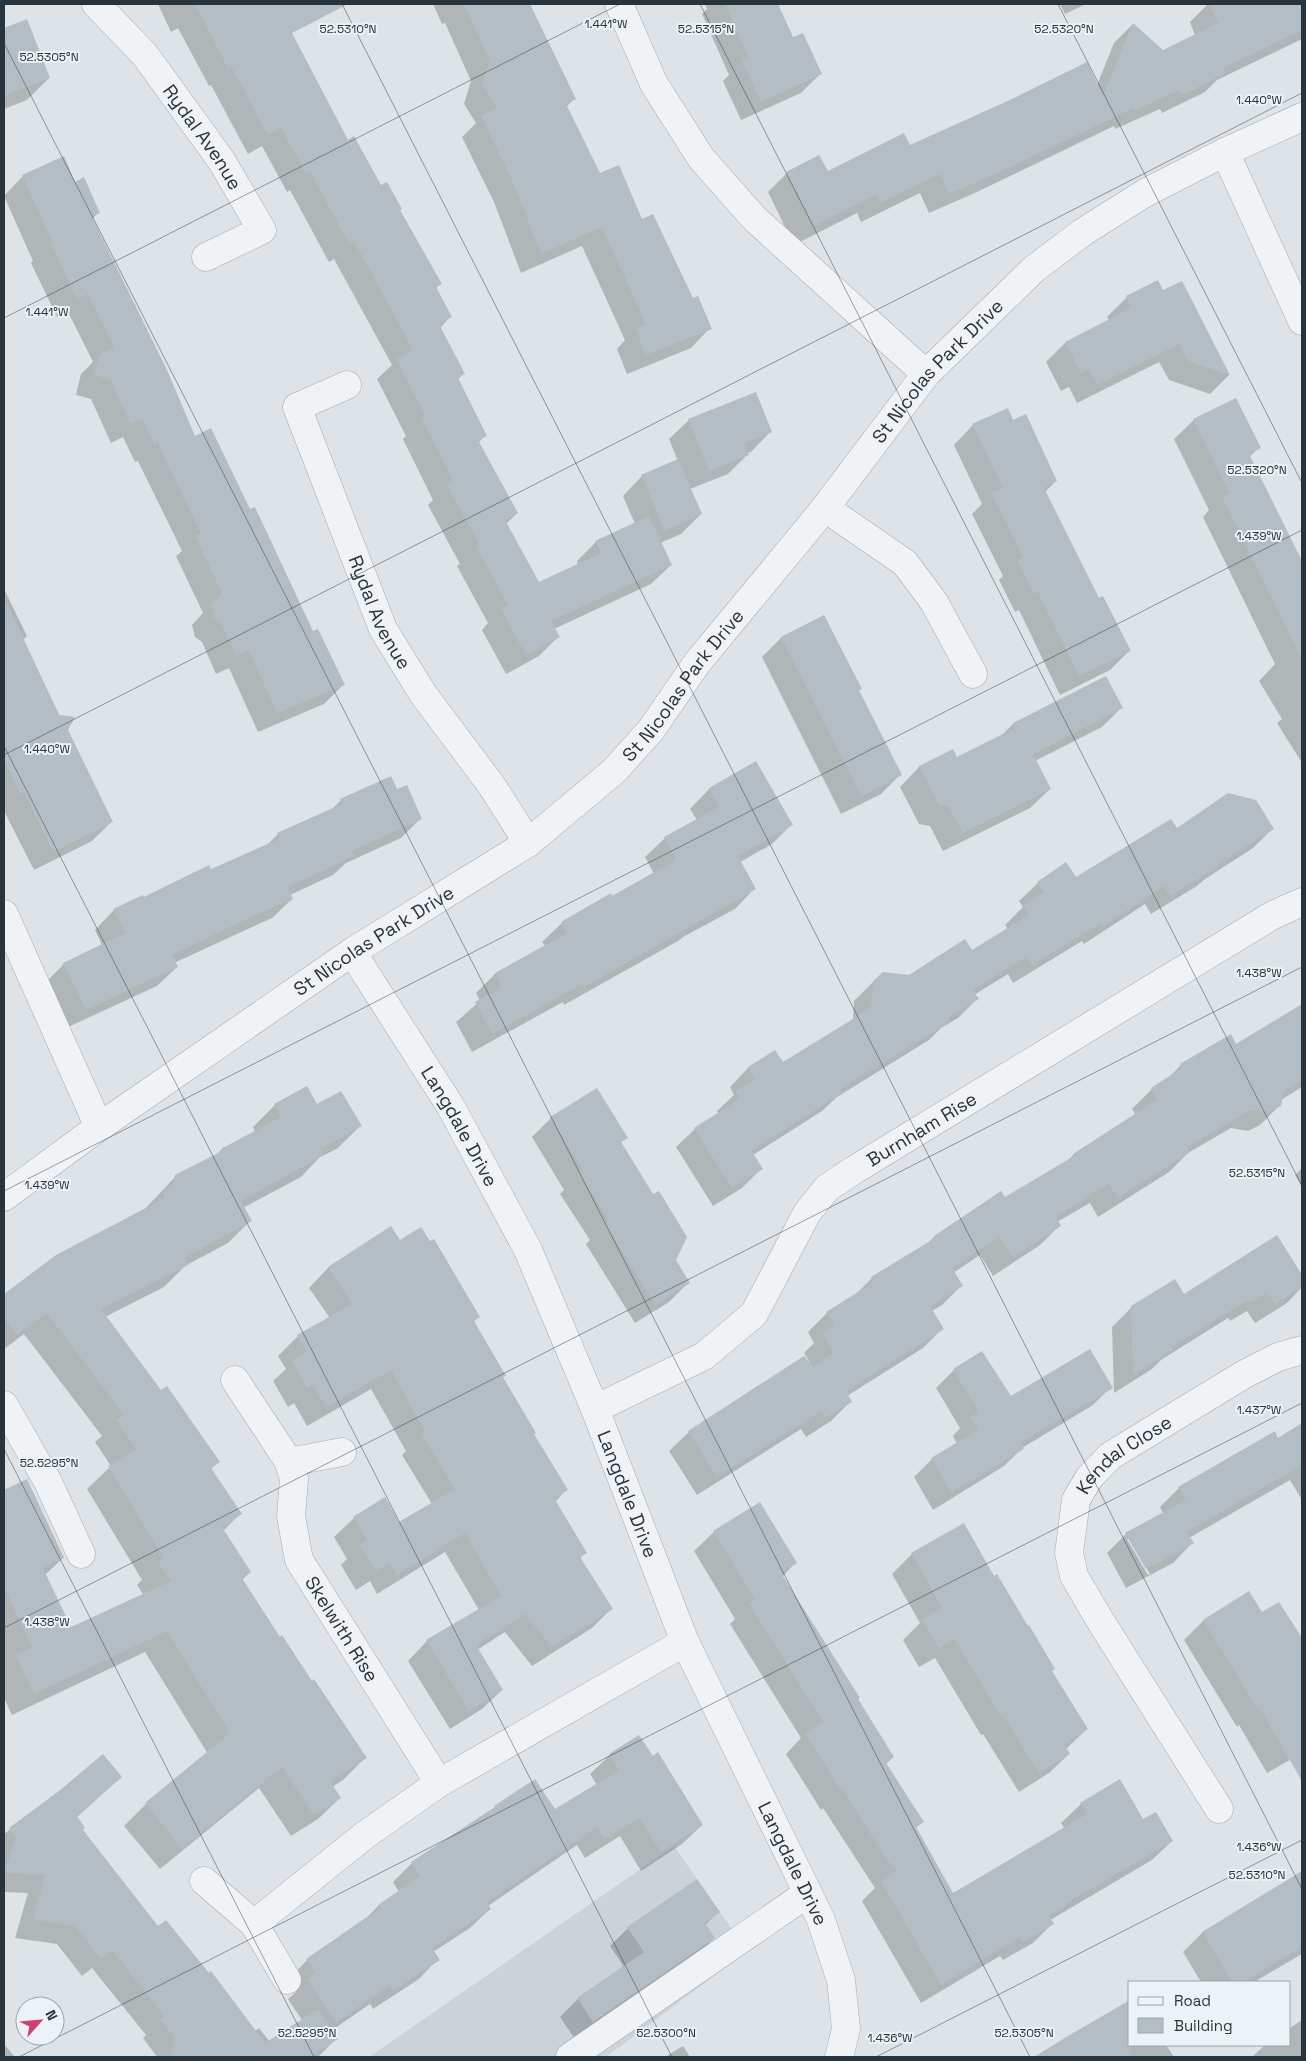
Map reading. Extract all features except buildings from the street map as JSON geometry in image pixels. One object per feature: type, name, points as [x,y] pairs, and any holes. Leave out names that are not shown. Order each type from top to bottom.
[{"type":"street","name":"Rydal Avenue","points":[[96,4],[150,63],[221,160],[262,230],[206,258]]},
{"type":"street","points":[[620,4],[654,84],[701,158],[754,218],[926,374]]},
{"type":"street","name":"St Nicolas Park Drive","points":[[4,1197],[99,1127],[352,952],[528,843],[614,770],[651,730],[697,663],[825,508],[926,374],[1034,269],[1083,232],[1145,193],[1225,152],[1302,117]]},
{"type":"street","points":[[1225,152],[1302,321]]},
{"type":"street","name":"Rydal Avenue","points":[[347,384],[297,407],[383,629],[423,694],[492,786],[528,843]]},
{"type":"street","points":[[825,508],[905,563],[934,602],[974,674]]},
{"type":"street","name":"Burnham Rise","points":[[594,1409],[704,1356],[754,1314],[807,1213],[826,1188],[1272,915],[1302,902]]},
{"type":"street","points":[[4,914],[99,1127]]},
{"type":"street","name":"Langdale Drive","points":[[352,952],[452,1107],[528,1250],[594,1409],[686,1642],[821,1920],[842,1980],[846,2029],[840,2057]]},
{"type":"street","name":"Kendal Close","points":[[1219,1809],[1074,1576],[1069,1552],[1076,1500],[1088,1478],[1110,1456],[1243,1375],[1278,1357],[1302,1350]]},
{"type":"street","name":"Skelwith Rise","points":[[235,1380],[289,1462],[294,1479],[291,1516],[299,1560],[439,1782]]},
{"type":"street","points":[[4,1404],[48,1482],[82,1554]]},
{"type":"street","points":[[289,1462],[342,1452]]},
{"type":"street","points":[[254,1924],[365,1834],[439,1782],[686,1642]]},
{"type":"street","points":[[204,1880],[254,1924],[287,1980]]},
{"type":"street","points":[[570,2057],[808,1894]]},
{"type":"shaded area","points":[[674,1846],[747,1951],[606,2057],[369,2057]]}]
